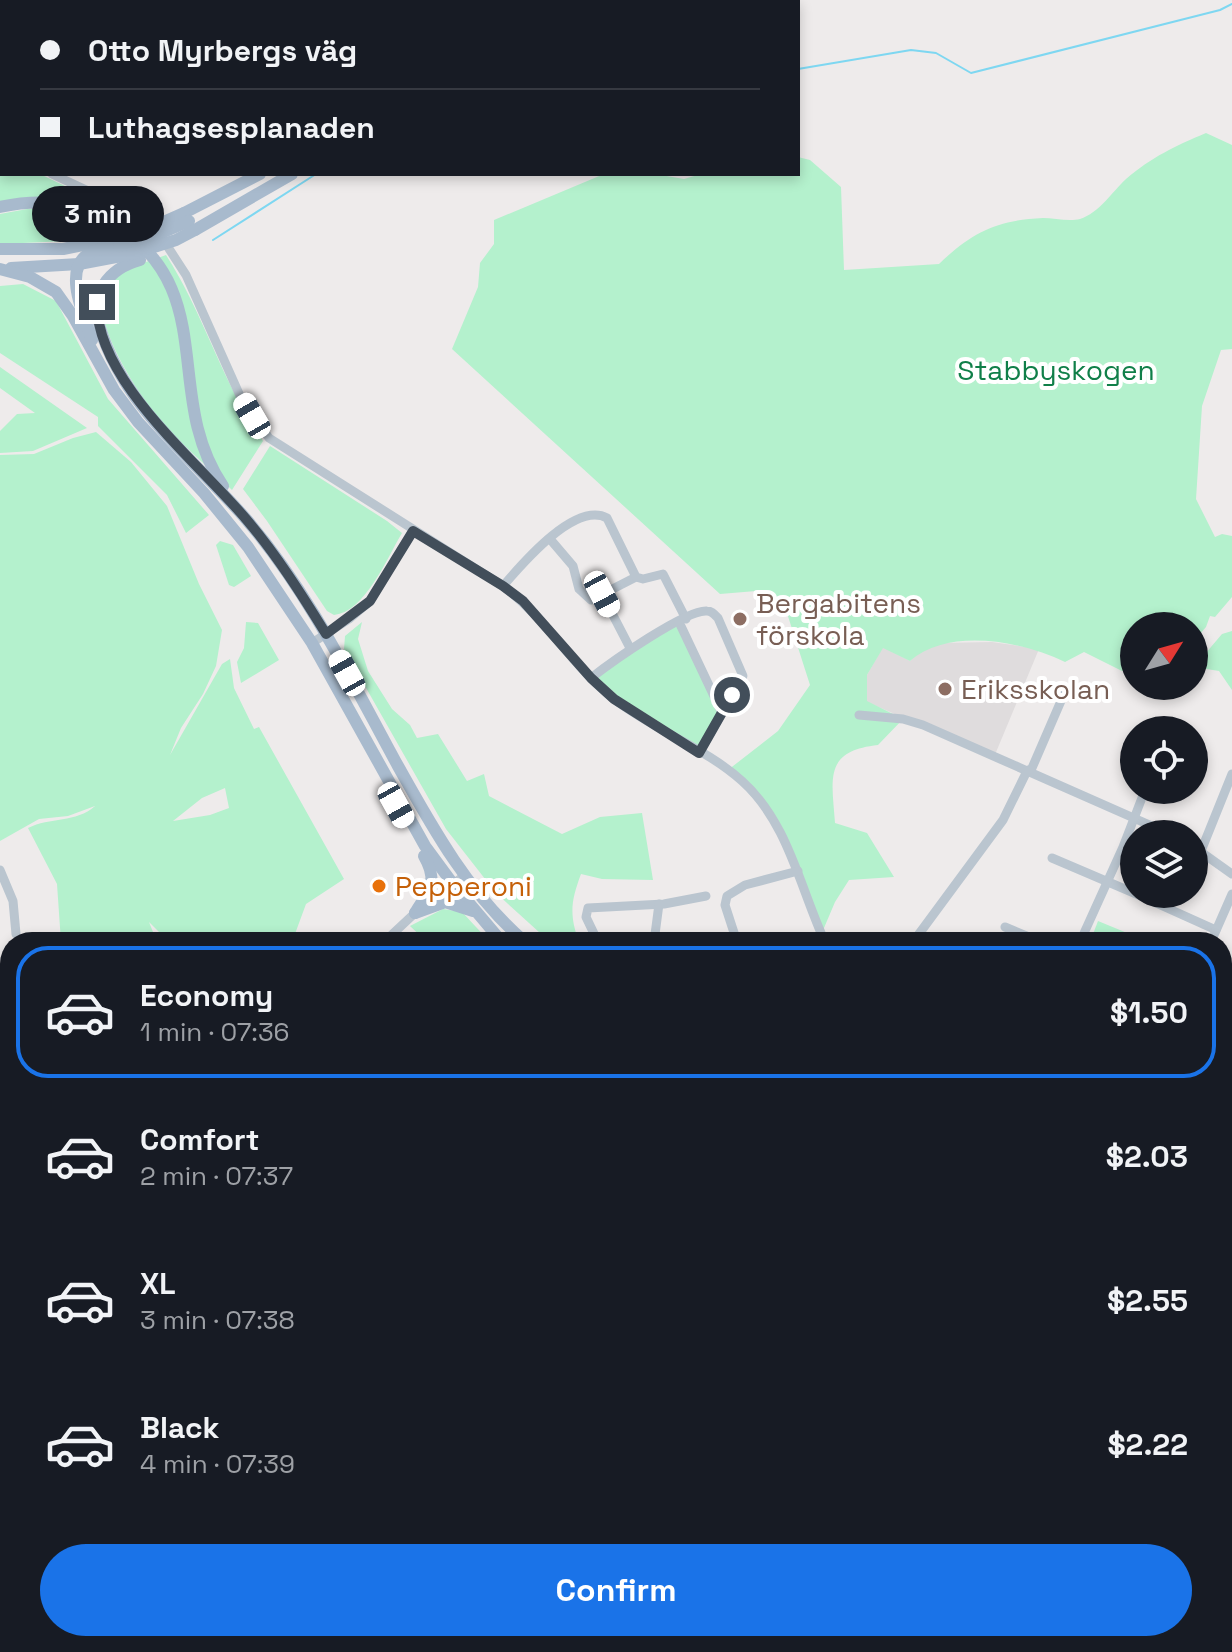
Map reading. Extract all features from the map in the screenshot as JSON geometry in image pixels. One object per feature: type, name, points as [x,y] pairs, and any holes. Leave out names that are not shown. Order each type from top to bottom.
[{"type":"main road","points":[[246,518],[147,412],[119,371],[96,311],[99,292],[113,271],[136,257],[176,240],[240,185],[256,176]]},
{"type":"main road","points":[[98,361],[77,289],[79,264],[84,257],[141,232],[214,220],[289,176]]},
{"type":"main road","points":[[0,207],[45,202],[81,208],[119,227],[145,248],[169,280],[179,305],[193,412],[211,467],[326,634],[423,810],[465,875],[515,932]]},
{"type":"main road","points":[[0,249],[63,249],[115,242]]},
{"type":"main road","points":[[0,269],[136,257]]},
{"type":"main road","points":[[0,269],[30,277],[56,292],[114,390],[138,422],[204,493],[248,547],[312,643],[425,846],[493,932]]},
{"type":"main road","points":[[388,781],[396,805],[431,868],[433,878],[415,913]]},
{"type":"main road","points":[[415,913],[445,902],[475,912]]},
{"type":"street","points":[[56,176],[133,214],[152,228],[186,275],[241,398],[269,438],[503,586],[523,601],[591,678],[614,699],[741,779],[758,798],[798,871],[821,932]]},
{"type":"street","points":[[503,586],[570,523],[599,514],[607,518],[636,577]]},
{"type":"street","points":[[312,643],[370,601],[413,531]]},
{"type":"street","points":[[550,539],[573,566],[579,589],[591,600],[636,577],[643,579],[663,574],[722,713]]},
{"type":"street","points":[[602,594],[630,648]]},
{"type":"street","points":[[591,678],[630,648],[682,621],[711,611],[718,618],[743,676],[699,753]]},
{"type":"street","points":[[920,932],[1003,820],[1027,771],[1032,768],[1064,694]]},
{"type":"street","points":[[859,715],[903,719],[923,725],[959,744],[1140,820]]},
{"type":"street","points":[[1208,825],[1232,774]]},
{"type":"street","points":[[1084,932],[1139,804]]},
{"type":"street","points":[[1208,857],[1232,874]]},
{"type":"street","points":[[1052,858],[1120,887]]},
{"type":"street","points":[[0,870],[13,901],[16,932]]},
{"type":"street","points":[[734,932],[725,905],[727,896],[745,885],[798,871]]},
{"type":"street","points":[[395,932],[465,875]]},
{"type":"street","points":[[1166,908],[1216,930],[1232,894]]},
{"type":"street","points":[[593,932],[586,917],[588,908],[659,904],[706,896]]},
{"type":"street","points":[[655,932],[659,904]]},
{"type":"street","points":[[1005,927],[1017,932]]},
{"type":"shaded area","name":"Eriksskolan","points":[[992,642],[1039,649],[994,757],[867,702],[867,675],[883,647],[910,661],[920,652],[940,643]]},
{"type":"green space","name":"Stabbyskogen","points":[[1206,133],[1232,145],[1232,349],[1221,350],[1202,406],[1196,499],[1215,537],[1222,534],[1232,536],[1232,597],[1215,617],[1210,616],[1208,622],[1208,612],[1120,612],[1120,670],[1084,652],[1065,662],[1028,648],[986,641],[945,644],[926,650],[910,661],[883,648],[867,675],[867,701],[903,719],[878,745],[860,748],[839,761],[833,793],[835,823],[867,833],[894,877],[849,880],[820,932],[770,817],[728,770],[778,731],[810,685],[786,610],[756,591],[720,594],[452,349],[478,287],[480,263],[494,244],[494,220],[599,176],[684,179],[694,176],[800,176],[800,158],[810,160],[841,187],[844,270],[939,264],[974,236],[998,225],[1027,219],[1071,220],[1087,216],[1145,164]]},
{"type":"green space","points":[[0,176],[44,176],[121,213],[143,229],[133,231],[99,211],[0,205]]},
{"type":"green space","points":[[50,208],[86,214],[119,232],[68,241],[0,244],[0,214]]},
{"type":"green space","points":[[166,255],[236,396],[263,441],[232,490],[154,413],[117,354],[104,319],[102,304],[109,283],[131,268]]},
{"type":"green space","points":[[23,284],[56,301],[108,399],[209,515],[186,533],[167,495],[98,426],[98,417],[0,353],[0,286]]},
{"type":"green space","points":[[0,367],[87,428],[33,451],[0,453],[0,431],[17,414],[35,413],[0,388]]},
{"type":"green space","points":[[96,432],[131,462],[167,506],[222,630],[216,666],[203,694],[181,728],[170,755],[222,664],[230,659],[234,688],[254,729],[259,727],[344,879],[306,904],[296,932],[159,932],[149,922],[153,932],[60,932],[57,884],[28,828],[71,818],[95,806],[68,816],[39,819],[0,841],[0,455],[34,454]],"holes":[[[225,788],[229,808],[210,815],[173,821],[202,798]]]},
{"type":"green space","points":[[270,446],[402,533],[374,582],[345,612],[334,615],[327,611],[243,489]]},
{"type":"green space","points":[[220,541],[233,545],[251,576],[234,587],[229,585],[216,545]]},
{"type":"green space","points":[[246,622],[258,623],[279,660],[241,683],[237,662],[244,648]]},
{"type":"green space","points":[[362,622],[358,639],[368,671],[392,709],[410,725],[417,738],[438,734],[467,781],[484,774],[489,796],[562,834],[600,817],[642,813],[653,880],[602,879],[581,874],[572,908],[576,932],[539,932],[496,893],[446,829],[344,649],[345,636]]},
{"type":"green space","points":[[679,622],[722,713],[702,749],[618,696],[595,675]]},
{"type":"green space","points":[[1232,631],[1232,690],[1219,671],[1208,669],[1208,650],[1222,634]]},
{"type":"green space","points":[[443,909],[462,912],[481,932],[416,932],[410,926]]},
{"type":"green space","points":[[1098,921],[1125,932],[1094,932]]},
{"type":"waterway","points":[[800,69],[911,50],[936,53],[971,73],[1220,10],[1232,4]]},
{"type":"waterway","points":[[213,240],[313,176]]},
{"type":"place","name":"Bergabitens förskola","points":[[740,619]]},
{"type":"place","name":"Eriksskolan","points":[[945,689]]},
{"type":"place","name":"Pepperoni","points":[[379,886]]},
{"type":"route","points":[[97,302],[101,330],[132,392],[163,430],[246,518],[326,634],[370,601],[413,531],[523,601],[591,678],[614,699],[699,753],[732,695]]}]
